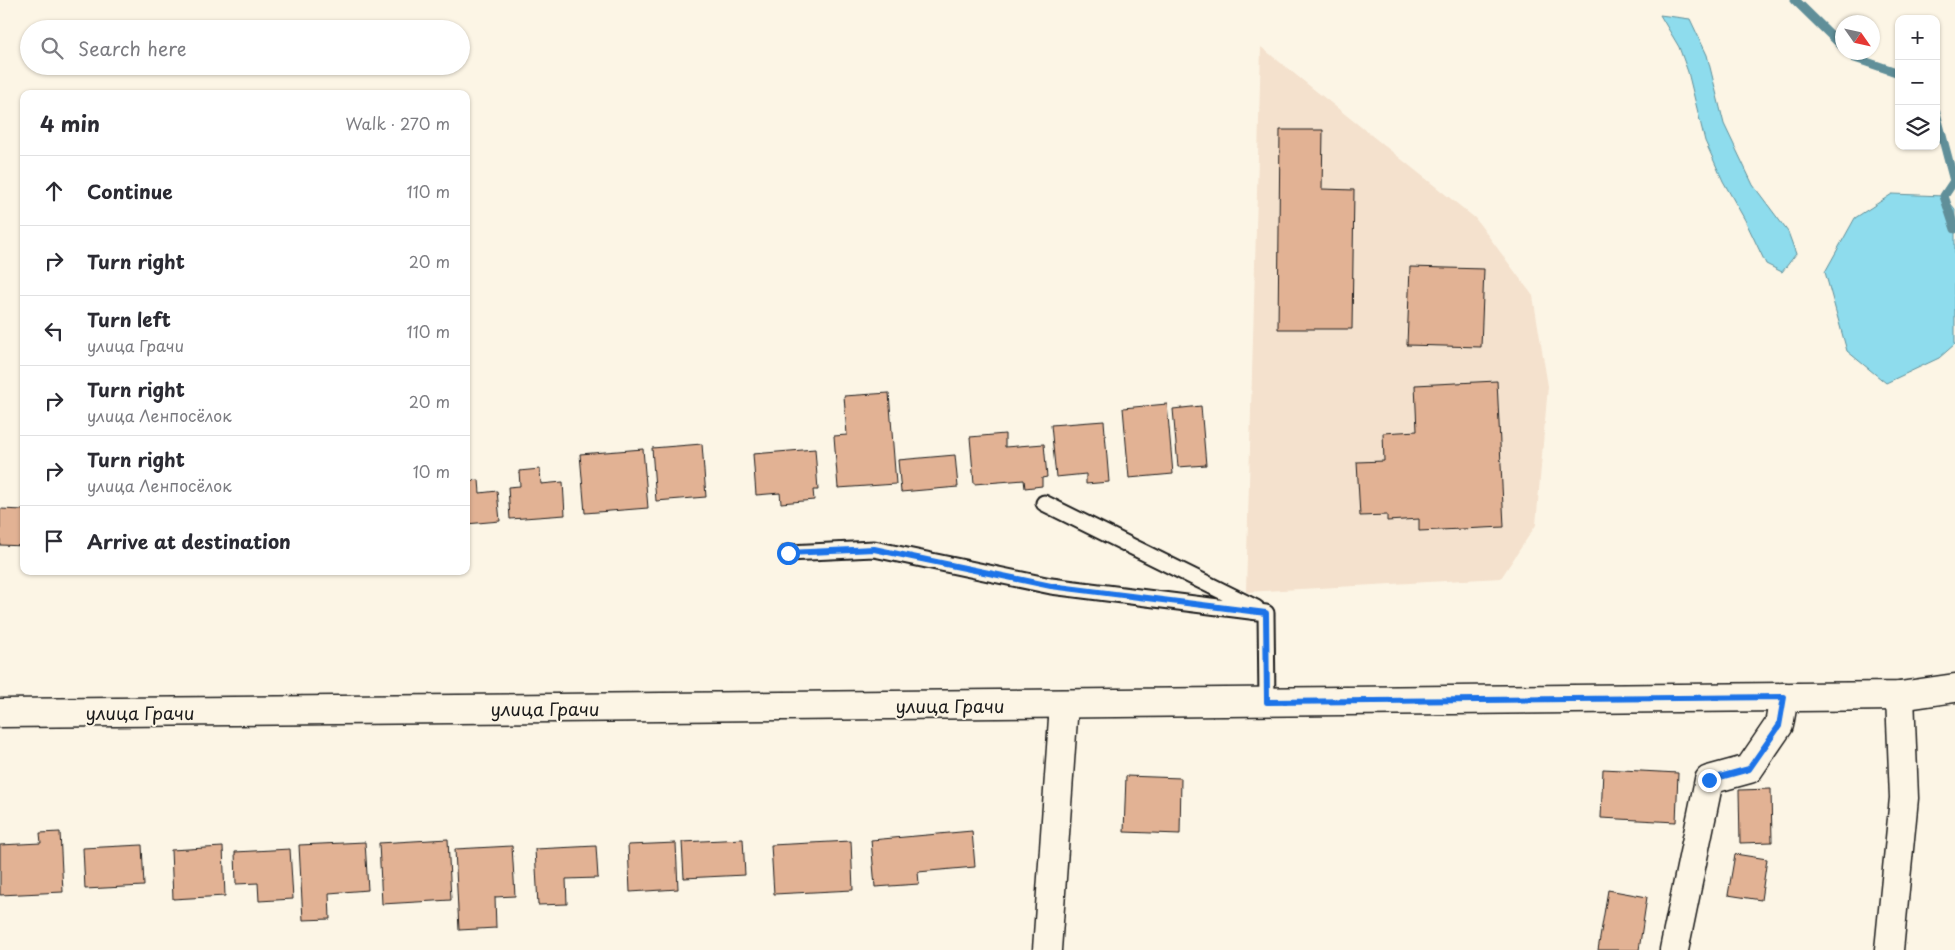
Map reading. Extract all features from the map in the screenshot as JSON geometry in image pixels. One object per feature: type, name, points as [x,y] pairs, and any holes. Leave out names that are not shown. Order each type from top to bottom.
[{"type":"street","name":"улица Грачи","points":[[0,713],[1900,696],[1955,688]]},
{"type":"street","points":[[1889,950],[1904,798],[1900,696]]},
{"type":"street","points":[[1674,950],[1709,780],[1749,769],[1779,726],[1784,697]]},
{"type":"street","points":[[1047,950],[1064,704]]},
{"type":"lane","points":[[1044,502],[1266,613]]},
{"type":"lane","points":[[788,553],[874,549],[1051,586],[1266,613]]},
{"type":"lane","points":[[1266,613],[1267,702]]},
{"type":"shaded area","points":[[1261,47],[1475,218],[1533,296],[1548,386],[1536,525],[1501,578],[1246,592]]},
{"type":"water","points":[[1660,15],[1690,19],[1707,55],[1724,124],[1753,185],[1788,232],[1796,254],[1782,272],[1766,264],[1745,220],[1723,181],[1705,141],[1688,72],[1679,47]]},
{"type":"water","points":[[1892,194],[1944,196],[1955,209],[1955,344],[1939,358],[1886,383],[1847,351],[1825,272],[1855,218]]},
{"type":"building","points":[[1280,130],[1323,130],[1322,189],[1354,190],[1352,329],[1278,329]]},
{"type":"building","points":[[1410,267],[1484,269],[1481,347],[1407,345]]},
{"type":"building","points":[[1497,381],[1504,527],[1419,531],[1419,519],[1387,521],[1387,515],[1360,516],[1357,462],[1384,461],[1383,433],[1417,431],[1415,385]]},
{"type":"building","points":[[889,393],[896,484],[838,488],[834,436],[847,435],[844,396]]},
{"type":"building","points":[[1167,404],[1173,474],[1129,478],[1123,408]]},
{"type":"building","points":[[1201,406],[1206,465],[1178,467],[1173,409]]},
{"type":"building","points":[[1104,421],[1109,482],[1086,484],[1086,474],[1056,477],[1051,425]]},
{"type":"building","points":[[1005,434],[1005,447],[1044,444],[1047,477],[1042,478],[1042,486],[1025,488],[1024,480],[974,484],[970,437]]},
{"type":"building","points":[[702,444],[706,497],[656,501],[652,448]]},
{"type":"building","points":[[643,449],[648,508],[585,513],[580,454]]},
{"type":"building","points":[[815,449],[818,490],[813,490],[814,500],[781,503],[780,493],[756,495],[753,454]]},
{"type":"building","points":[[955,455],[958,487],[901,492],[898,460]]},
{"type":"building","points":[[540,469],[541,484],[563,482],[565,515],[510,519],[508,487],[520,486],[519,471]]},
{"type":"building","points":[[479,480],[480,493],[497,491],[500,521],[470,524],[470,481]]},
{"type":"building","points":[[0,509],[20,510],[20,546],[0,545]]},
{"type":"building","points":[[1603,769],[1678,773],[1676,822],[1601,818]]},
{"type":"building","points":[[1126,776],[1181,778],[1180,834],[1124,832]]},
{"type":"building","points":[[1771,789],[1772,842],[1740,843],[1739,790]]},
{"type":"building","points":[[972,831],[975,867],[918,872],[919,884],[875,887],[871,840]]},
{"type":"building","points":[[60,832],[63,892],[0,895],[0,845],[41,843],[40,833]]},
{"type":"building","points":[[448,839],[451,900],[382,904],[379,843]]},
{"type":"building","points":[[743,839],[745,875],[684,878],[682,842]]},
{"type":"building","points":[[851,841],[853,890],[774,894],[771,845]]},
{"type":"building","points":[[365,842],[368,890],[329,893],[330,919],[303,920],[299,845]]},
{"type":"building","points":[[676,843],[678,889],[630,892],[628,845]]},
{"type":"building","points":[[142,845],[144,886],[85,889],[83,848]]},
{"type":"building","points":[[512,846],[515,896],[495,897],[496,928],[459,930],[455,849]]},
{"type":"building","points":[[596,846],[598,878],[566,879],[567,904],[538,905],[535,849]]},
{"type":"building","points":[[223,847],[225,896],[173,899],[171,850]]},
{"type":"building","points":[[290,849],[293,899],[259,901],[258,883],[236,884],[235,852]]},
{"type":"building","points":[[1735,854],[1767,859],[1761,900],[1728,895]]},
{"type":"building","points":[[1608,890],[1647,897],[1639,950],[1598,950]]},
{"type":"waterway","points":[[1795,0],[1835,39]]},
{"type":"waterway","points":[[1861,60],[1895,72]]},
{"type":"waterway","points":[[1940,128],[1954,181],[1944,196],[1955,229]]},
{"type":"route","points":[[788,553],[874,549],[1051,586],[1266,613],[1267,702],[1784,697],[1779,726],[1749,769],[1709,780]]}]
